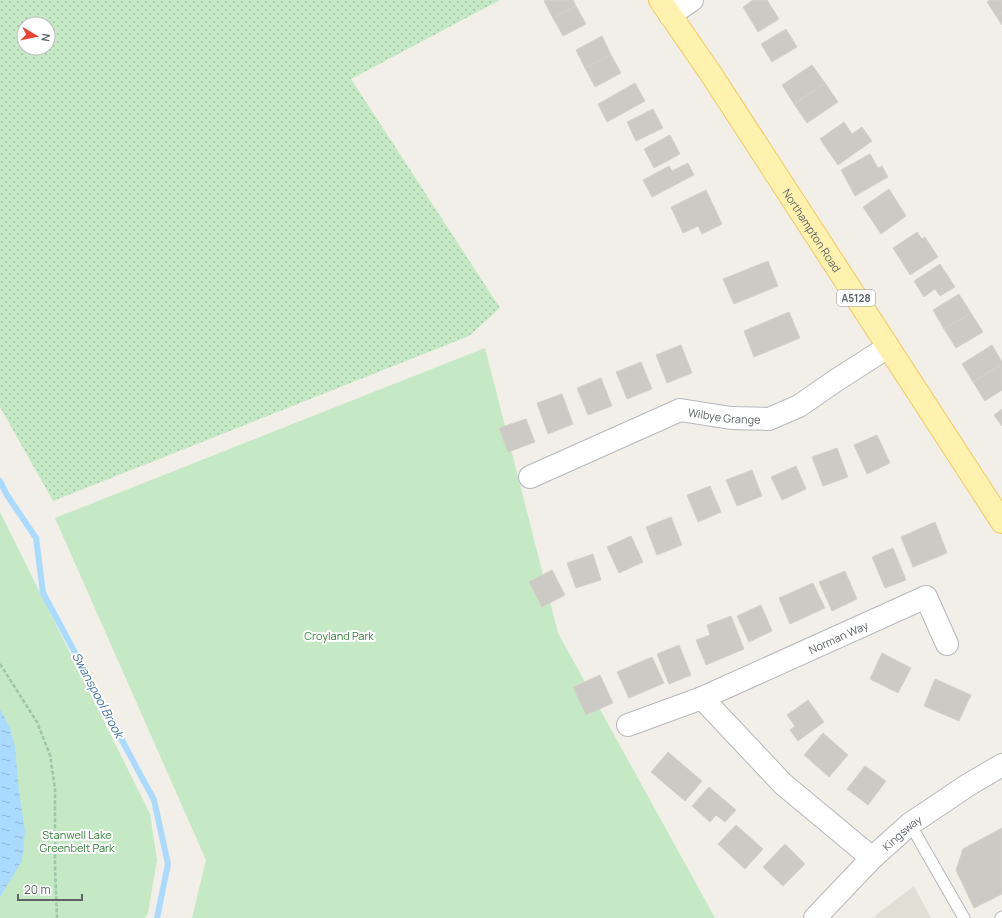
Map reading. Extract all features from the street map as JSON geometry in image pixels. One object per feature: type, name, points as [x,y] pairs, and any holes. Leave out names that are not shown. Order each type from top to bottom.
[{"type":"main road","name":"Northampton Road","points":[[665,7],[715,81],[1002,522]]},
{"type":"street","points":[[665,7],[692,0]]},
{"type":"street","name":"Wilbye Grange","points":[[530,477],[680,410],[731,418],[769,419],[799,406],[888,347]]},
{"type":"street","name":"Norman Way","points":[[628,725],[702,698],[926,596],[947,644]]},
{"type":"street","points":[[702,698],[783,784],[872,858]]},
{"type":"street","name":"Kingsway","points":[[815,918],[872,858],[910,824],[968,785],[1002,765]]},
{"type":"lane","points":[[910,824],[964,918]]},
{"type":"path","points":[[0,664],[37,722],[50,755],[55,789],[57,918]]},
{"type":"shaded area","points":[[914,886],[931,918],[874,918],[877,914]]},
{"type":"green space","points":[[0,0],[500,0],[351,79],[500,308],[469,336],[53,501],[0,407]]},
{"type":"green space","name":"Croyland Park","points":[[485,348],[558,633],[715,918],[192,918],[206,860],[55,518]]},
{"type":"green space","name":"Stanwell Lake Greenbelt Park","points":[[0,512],[150,814],[157,860],[148,913],[145,918],[0,918]]},
{"type":"water","points":[[0,709],[10,728],[15,747],[19,792],[25,831],[22,861],[0,897]]},
{"type":"building","points":[[573,0],[576,6],[553,18],[544,1]]},
{"type":"building","points":[[753,0],[767,0],[779,19],[758,32],[743,7]]},
{"type":"building","points":[[990,0],[1002,0],[1002,13],[996,16],[987,2]]},
{"type":"building","points":[[576,6],[586,24],[563,36],[553,18]]},
{"type":"building","points":[[1002,13],[1002,25],[996,16]]},
{"type":"building","points":[[786,29],[797,47],[772,62],[761,44]]},
{"type":"building","points":[[602,36],[611,55],[585,68],[576,50]]},
{"type":"building","points":[[611,55],[621,73],[595,87],[585,68]]},
{"type":"building","points":[[812,65],[825,83],[794,104],[782,85]]},
{"type":"building","points":[[635,83],[645,101],[607,122],[598,104]]},
{"type":"building","points":[[825,83],[838,102],[807,123],[794,104]]},
{"type":"building","points":[[653,109],[663,128],[636,141],[627,122]]},
{"type":"building","points":[[844,122],[852,134],[862,127],[872,141],[838,165],[820,139]]},
{"type":"building","points":[[670,135],[680,154],[654,168],[644,149]]},
{"type":"building","points":[[870,154],[878,168],[882,166],[888,177],[855,196],[841,170]]},
{"type":"building","points":[[688,163],[694,175],[652,197],[643,180],[669,166],[672,171]]},
{"type":"building","points":[[889,189],[906,216],[881,234],[863,207]]},
{"type":"building","points":[[706,190],[722,224],[702,234],[698,226],[683,233],[671,207]]},
{"type":"building","points":[[917,232],[922,239],[925,237],[938,257],[910,275],[893,248]]},
{"type":"building","points":[[768,261],[778,286],[734,304],[723,279]]},
{"type":"building","points":[[940,264],[955,287],[940,296],[935,289],[924,297],[914,281]]},
{"type":"building","points":[[959,294],[971,313],[944,329],[933,310]]},
{"type":"building","points":[[789,312],[800,338],[754,357],[744,331]]},
{"type":"building","points":[[971,313],[983,332],[956,348],[944,329]]},
{"type":"building","points":[[681,345],[692,373],[667,383],[656,355]]},
{"type":"building","points":[[992,345],[1002,364],[973,382],[962,364]]},
{"type":"building","points":[[641,362],[652,389],[627,399],[616,372]]},
{"type":"building","points":[[1002,364],[1002,390],[985,401],[973,382]]},
{"type":"building","points":[[601,378],[612,406],[588,415],[577,388]]},
{"type":"building","points":[[562,394],[573,424],[548,434],[537,403]]},
{"type":"building","points":[[1002,409],[1002,426],[994,415]]},
{"type":"building","points":[[526,419],[535,442],[508,452],[499,428]]},
{"type":"building","points":[[877,435],[890,463],[867,474],[854,445]]},
{"type":"building","points":[[837,448],[848,477],[823,486],[812,457]]},
{"type":"building","points":[[796,466],[806,489],[782,500],[771,477]]},
{"type":"building","points":[[752,470],[762,496],[737,506],[726,480]]},
{"type":"building","points":[[710,486],[721,512],[698,522],[687,495]]},
{"type":"building","points":[[671,517],[682,545],[657,555],[646,527]]},
{"type":"building","points":[[935,522],[947,553],[913,567],[901,537]]},
{"type":"building","points":[[631,536],[643,562],[619,573],[607,547]]},
{"type":"building","points":[[893,548],[906,580],[885,588],[872,557]]},
{"type":"building","points":[[593,554],[601,580],[576,588],[567,563]]},
{"type":"building","points":[[552,570],[565,595],[542,607],[529,582]]},
{"type":"building","points":[[845,571],[857,599],[832,611],[819,582]]},
{"type":"building","points":[[813,583],[825,608],[790,624],[779,598]]},
{"type":"building","points":[[761,605],[772,631],[749,642],[737,616]]},
{"type":"building","points":[[731,616],[744,649],[706,665],[696,640],[710,635],[707,625]]},
{"type":"building","points":[[679,645],[691,675],[669,684],[657,654]]},
{"type":"building","points":[[882,653],[911,668],[898,693],[870,679]]},
{"type":"building","points":[[652,657],[664,683],[629,698],[617,672]]},
{"type":"building","points":[[600,675],[613,703],[586,715],[573,687]]},
{"type":"building","points":[[935,679],[971,695],[959,721],[924,706]]},
{"type":"building","points":[[808,700],[824,722],[798,741],[790,730],[795,726],[787,715]]},
{"type":"building","points":[[823,733],[848,755],[829,777],[804,755]]},
{"type":"building","points":[[668,752],[702,781],[685,801],[651,772]]},
{"type":"building","points":[[865,766],[886,781],[868,805],[847,789]]},
{"type":"building","points":[[709,787],[736,810],[725,822],[716,815],[710,822],[692,806]]},
{"type":"building","points":[[736,825],[763,849],[745,869],[718,844]]},
{"type":"building","points":[[1002,828],[1002,894],[974,908],[956,870],[963,849]]},
{"type":"building","points":[[785,844],[805,864],[783,886],[763,867]]},
{"type":"waterway","name":"Swanspool Brook","points":[[0,481],[7,495],[36,538],[43,593],[154,800],[168,864],[157,918]]}]
